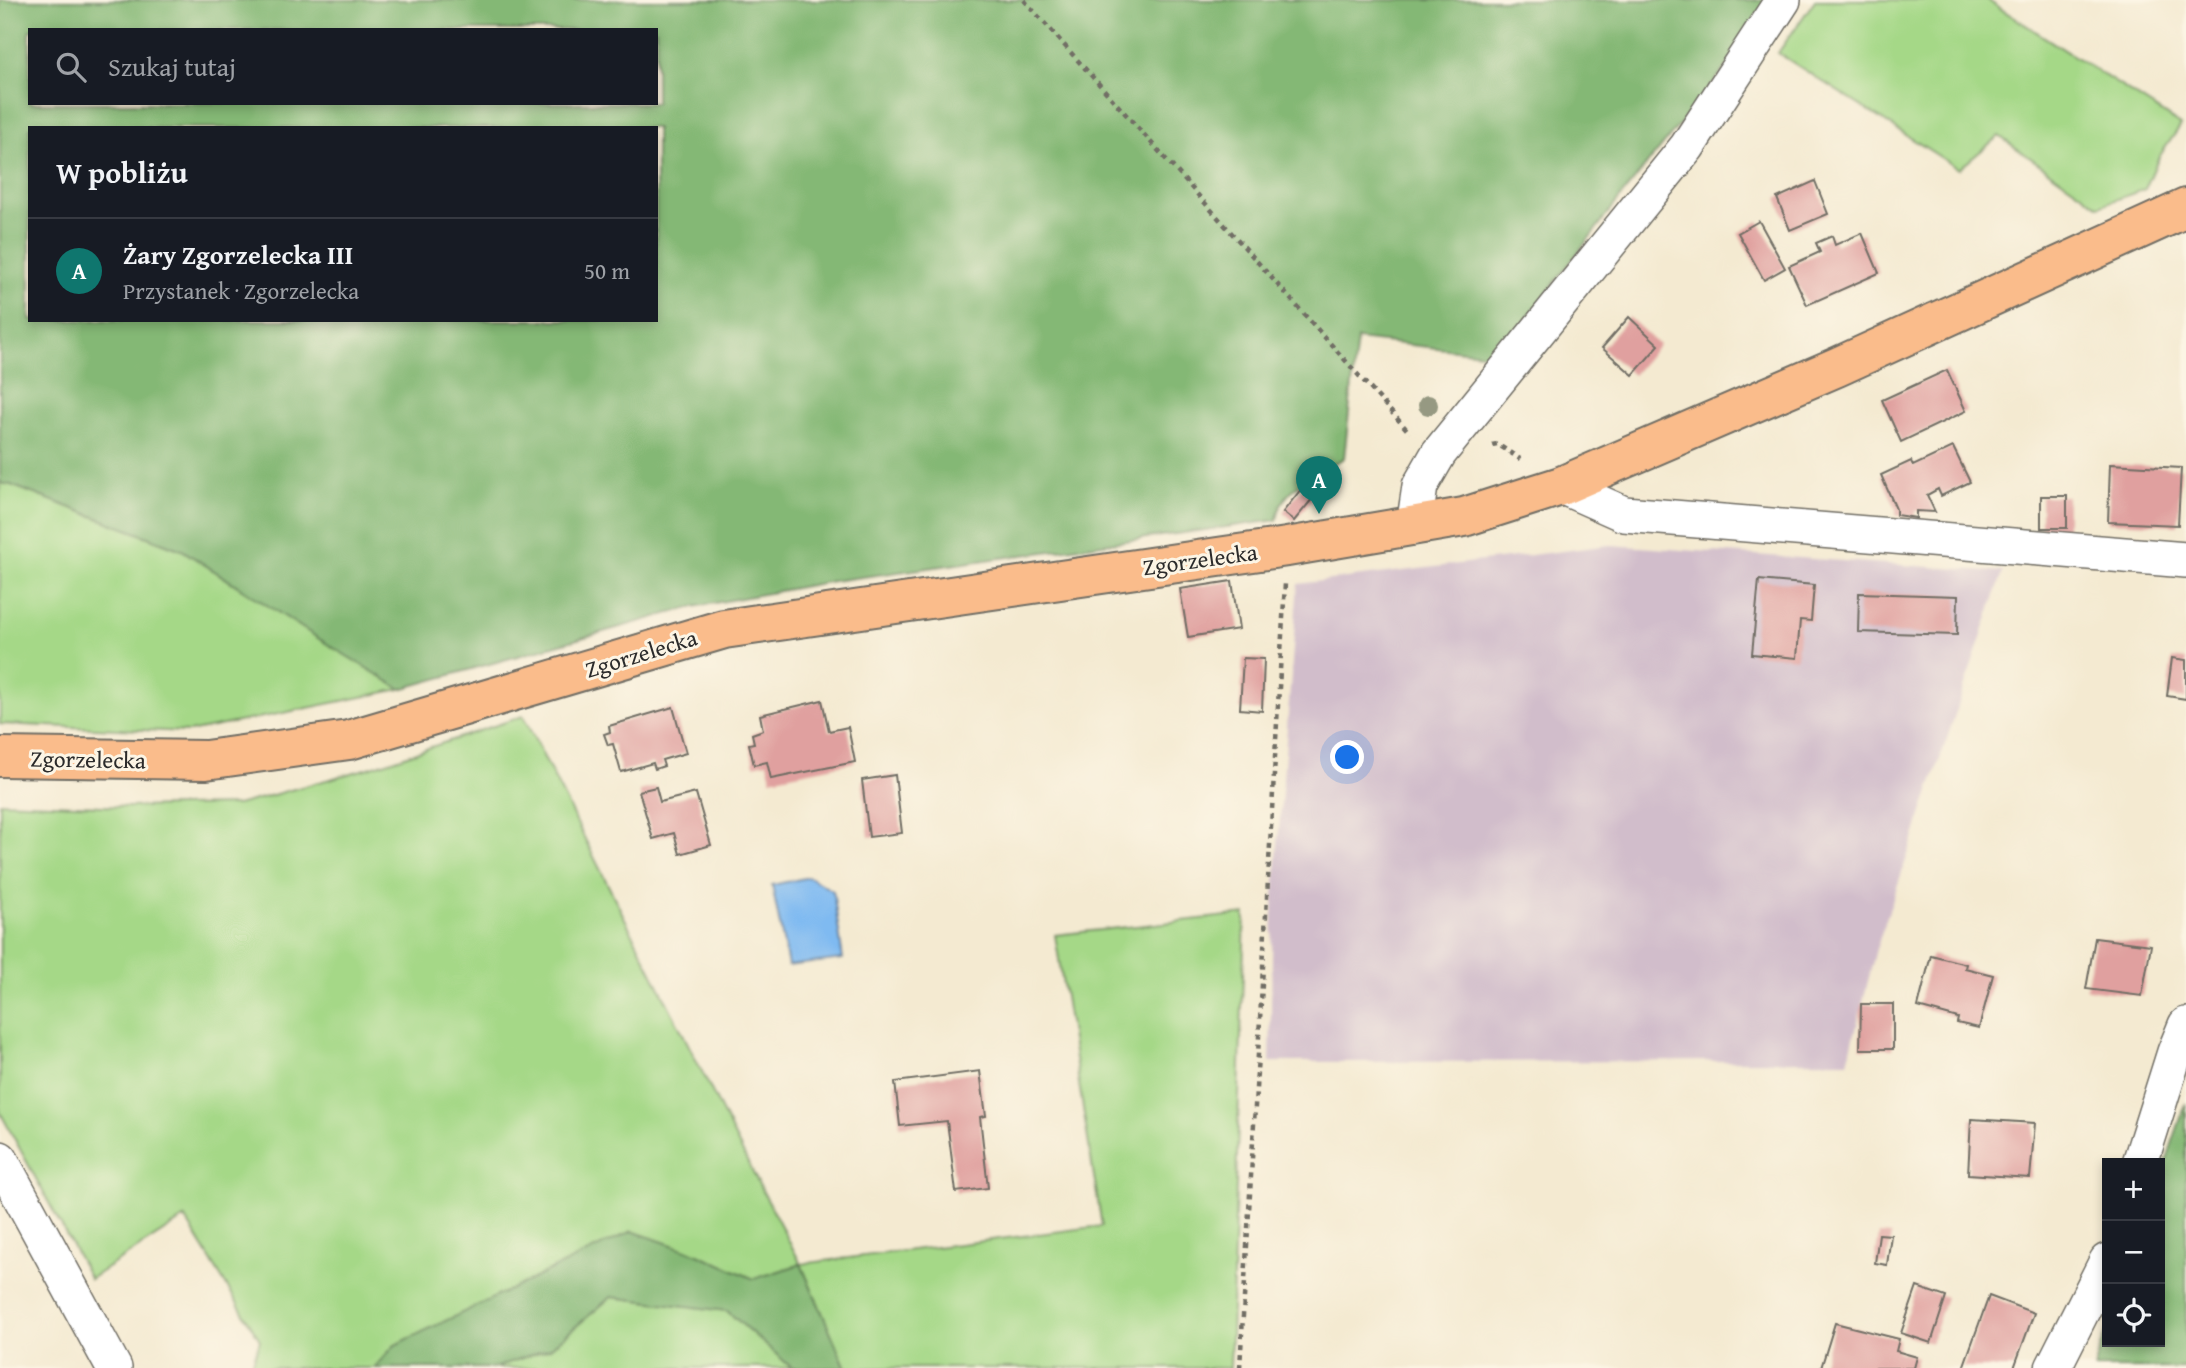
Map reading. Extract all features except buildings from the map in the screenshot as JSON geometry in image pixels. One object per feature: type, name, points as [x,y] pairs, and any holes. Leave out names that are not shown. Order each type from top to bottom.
[{"type":"main road","name":"Zgorzelecka","points":[[0,757],[206,760],[349,740],[724,629],[1287,547],[1464,517],[1561,486],[1837,367],[2186,208]]},
{"type":"street","points":[[1414,527],[1420,486],[1439,453],[1687,147],[1783,0]]},
{"type":"street","points":[[1561,486],[1624,514],[2186,560]]},
{"type":"street","points":[[2142,1158],[2186,1025]]},
{"type":"street","points":[[0,1159],[114,1368]]},
{"type":"street","points":[[2053,1368],[2102,1271]]},
{"type":"path","points":[[1024,0],[1415,439],[1439,453],[1497,444],[1561,486]]},
{"type":"path","points":[[1240,1368],[1287,547]]},
{"type":"shaded area","points":[[1610,545],[2003,572],[1876,949],[1848,1061],[1270,1062],[1273,909],[1298,584]]},
{"type":"green space","points":[[0,0],[1777,0],[1766,18],[1627,189],[1499,355],[1357,339],[1344,458],[1312,475],[1293,490],[1285,499],[1277,520],[833,581],[688,608],[401,689],[182,550],[0,483]]},
{"type":"green space","points":[[1815,0],[1987,0],[2181,125],[2159,157],[2145,189],[2099,206],[1999,136],[1959,169],[1778,53]]},
{"type":"green space","points":[[0,483],[182,550],[401,689],[189,732],[0,724]]},
{"type":"green space","points":[[523,716],[801,1264],[754,1279],[698,1254],[395,1345],[374,1368],[251,1368],[260,1340],[185,1218],[90,1279],[0,1112],[0,802],[128,807],[237,805],[369,768]]},
{"type":"green space","points":[[1245,914],[1230,1368],[846,1368],[801,1264],[1102,1226],[1055,935]]},
{"type":"green space","points":[[2186,1103],[2186,1368],[2094,1368],[2102,1345],[2102,1347],[2165,1347],[2165,1164]]},
{"type":"green space","points":[[632,1231],[698,1254],[754,1279],[801,1264],[846,1368],[792,1368],[727,1311],[611,1297],[550,1348],[494,1368],[374,1368],[395,1345]]},
{"type":"green space","points":[[611,1297],[727,1311],[792,1368],[494,1368],[550,1348]]},
{"type":"water","points":[[809,877],[833,891],[843,959],[788,966],[772,885]]},
{"type":"place","name":"Żary Zgorzelecka III","points":[[1319,514]]}]
